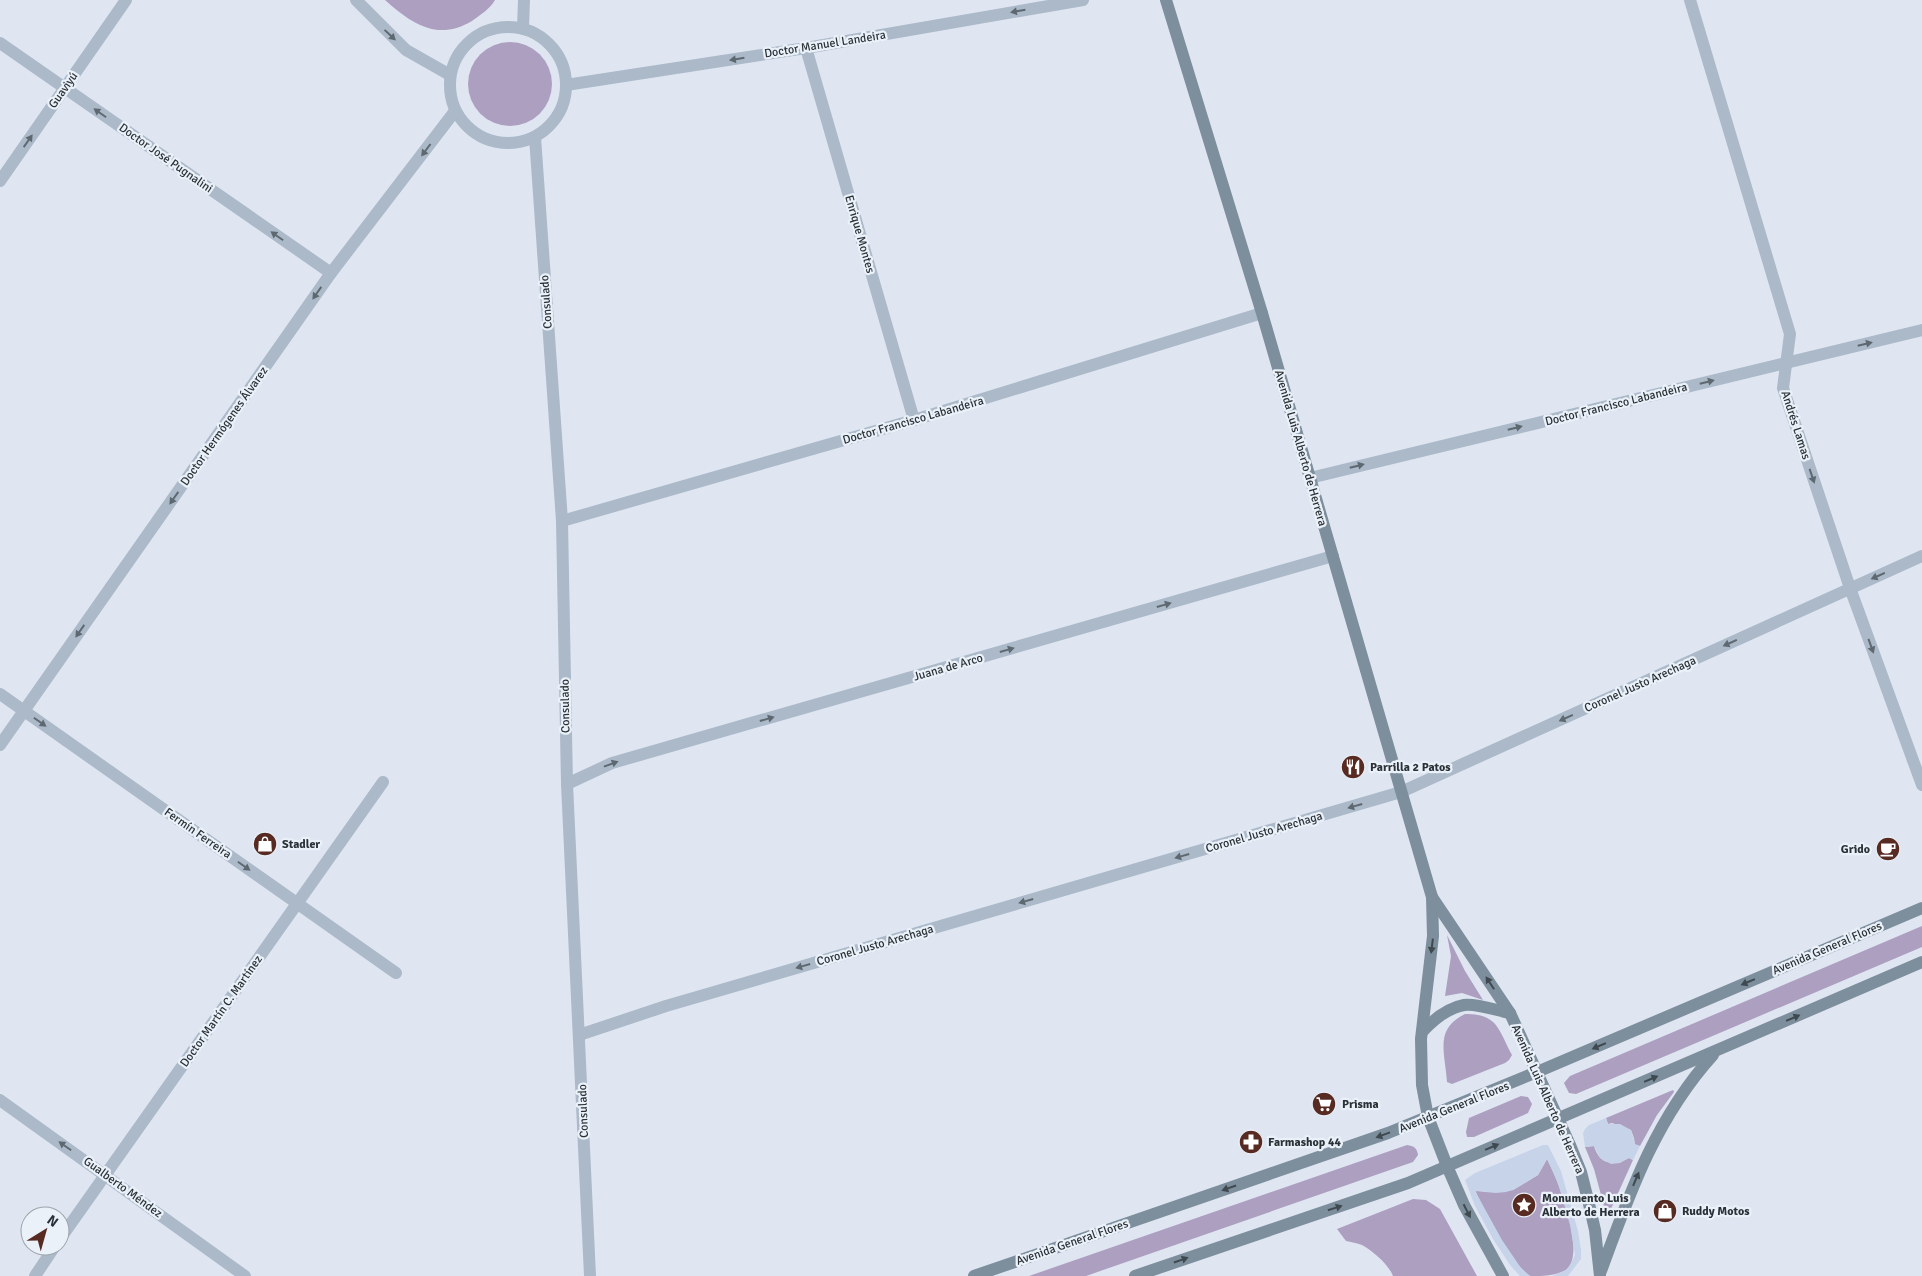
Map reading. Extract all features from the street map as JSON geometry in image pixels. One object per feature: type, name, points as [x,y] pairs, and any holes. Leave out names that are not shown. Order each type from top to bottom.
[{"type":"main road","name":"Avenida Luis Alberto de Herrera","points":[[1166,0],[1262,313],[1432,897],[1433,936],[1422,1032],[1422,1084],[1428,1118],[1464,1205],[1503,1276]]},
{"type":"main road","name":"Avenida Luis Alberto de Herrera","points":[[1432,897],[1510,1013],[1558,1119],[1581,1172],[1595,1230],[1598,1275]]},
{"type":"main road","name":"Avenida General Flores","points":[[974,1276],[1388,1134],[1922,908]]},
{"type":"main road","points":[[1135,1276],[1378,1194],[1558,1119],[1922,962]]},
{"type":"main road","name":"Avenida Luis Alberto de Herrera","points":[[1422,1032],[1429,1024],[1447,1012],[1465,1005],[1510,1013]]},
{"type":"main road","name":"Avenida Luis Alberto de Herrera","points":[[1598,1275],[1643,1162],[1697,1072],[1716,1051]]},
{"type":"street","name":"Guaviyú","points":[[0,181],[126,0]]},
{"type":"street","points":[[356,0],[406,50],[450,75]]},
{"type":"street","points":[[523,28],[524,0]]},
{"type":"street","name":"Doctor Manuel Landeira","points":[[566,85],[806,48],[1083,0]]},
{"type":"street","name":"Andrés Lamas","points":[[1690,0],[1790,334],[1782,388],[1850,588],[1922,785]]},
{"type":"street","points":[[495,28],[523,28],[536,34],[548,43],[558,55],[564,69],[566,85],[561,108],[554,120],[535,137],[509,143],[496,142],[483,138],[472,131],[455,111],[450,93],[450,75],[454,62],[461,50],[470,40],[482,32],[495,28]]},
{"type":"street","name":"Doctor José Pugnalini","points":[[0,43],[331,274]]},
{"type":"street","name":"Enrique Montes","points":[[806,48],[914,420]]},
{"type":"street","name":"Doctor Hermógenes Álvarez","points":[[0,745],[331,274],[455,111]]},
{"type":"street","name":"Consulado","points":[[535,137],[562,521],[566,784],[590,1276]]},
{"type":"street","name":"Doctor Francisco Labandeira","points":[[562,521],[914,420],[1262,313]]},
{"type":"street","name":"Doctor Francisco Labandeira","points":[[1310,478],[1922,330]]},
{"type":"street","name":"Juana de Arco","points":[[566,784],[612,763],[1333,556]]},
{"type":"street","name":"Coronel Justo Arechaga","points":[[579,1035],[666,1006],[1402,792],[1922,556]]},
{"type":"street","name":"Fermín Ferreira","points":[[0,694],[396,973]]},
{"type":"street","name":"Doctor Martín C. Martínez","points":[[70,1225],[383,782]]},
{"type":"street","name":"Gualberto Méndez","points":[[0,1100],[245,1276]]},
{"type":"street","points":[[34,1276],[48,1256]]},
{"type":"shaded area","points":[[385,0],[495,0],[488,9],[472,21],[447,30],[436,30],[415,22]]},
{"type":"shaded area","points":[[502,42],[518,42],[534,49],[545,60],[552,76],[549,100],[540,114],[534,119],[518,126],[502,126],[486,119],[475,108],[468,92],[468,76],[475,60],[486,49]]},
{"type":"shaded area","points":[[1922,926],[1922,947],[1576,1094],[1569,1093],[1564,1083],[1570,1076]]},
{"type":"shaded area","points":[[1447,935],[1465,971],[1483,1000],[1462,993],[1445,996],[1451,956]]},
{"type":"shaded area","points":[[1465,1014],[1491,1020],[1500,1031],[1512,1055],[1505,1063],[1452,1084],[1447,1082],[1444,1051],[1445,1034],[1455,1020]]},
{"type":"shaded area","points":[[1673,1090],[1674,1092],[1657,1115],[1640,1146],[1635,1145],[1631,1130],[1612,1123],[1608,1124],[1606,1118]]},
{"type":"shaded area","points":[[1521,1096],[1528,1097],[1532,1104],[1528,1113],[1474,1137],[1467,1137],[1466,1132],[1469,1118]]},
{"type":"shaded area","points":[[1606,1118],[1608,1124],[1620,1124],[1631,1130],[1635,1144],[1640,1146],[1633,1160],[1629,1158],[1620,1163],[1611,1164],[1600,1158],[1594,1146],[1585,1147],[1583,1133],[1585,1129],[1589,1125]]},
{"type":"shaded area","points":[[1407,1145],[1417,1151],[1418,1155],[1413,1162],[1086,1276],[1029,1276]]},
{"type":"shaded area","points":[[1543,1145],[1548,1145],[1561,1171],[1578,1231],[1581,1259],[1568,1276],[1552,1276],[1566,1270],[1575,1255],[1570,1225],[1558,1183],[1547,1159],[1538,1175],[1513,1190],[1496,1193],[1475,1191],[1502,1240],[1521,1268],[1530,1276],[1520,1276],[1510,1265],[1475,1206],[1465,1180],[1475,1173]]},
{"type":"shaded area","points":[[1594,1146],[1600,1157],[1608,1162],[1618,1162],[1629,1158],[1633,1160],[1610,1211],[1606,1210],[1604,1206],[1594,1169],[1585,1147]]},
{"type":"shaded area","points":[[1547,1159],[1568,1215],[1572,1232],[1572,1260],[1567,1269],[1559,1273],[1545,1276],[1530,1276],[1506,1249],[1475,1190],[1486,1192],[1513,1190],[1538,1175]]},
{"type":"shaded area","points":[[1413,1199],[1426,1200],[1440,1209],[1477,1276],[1393,1276],[1388,1267],[1376,1255],[1362,1245],[1346,1241],[1337,1229]]},
{"type":"place","name":"Parrilla 2 Patos","points":[[1353,767]]},
{"type":"place","name":"Stadler","points":[[265,844]]},
{"type":"place","name":"Grido","points":[[1888,849]]},
{"type":"place","name":"Prisma","points":[[1324,1104]]},
{"type":"place","name":"Farmashop 44","points":[[1251,1142]]},
{"type":"place","name":"Monumento Luis Alberto de Herrera","points":[[1524,1205]]},
{"type":"place","name":"Ruddy Motos","points":[[1665,1211]]}]
